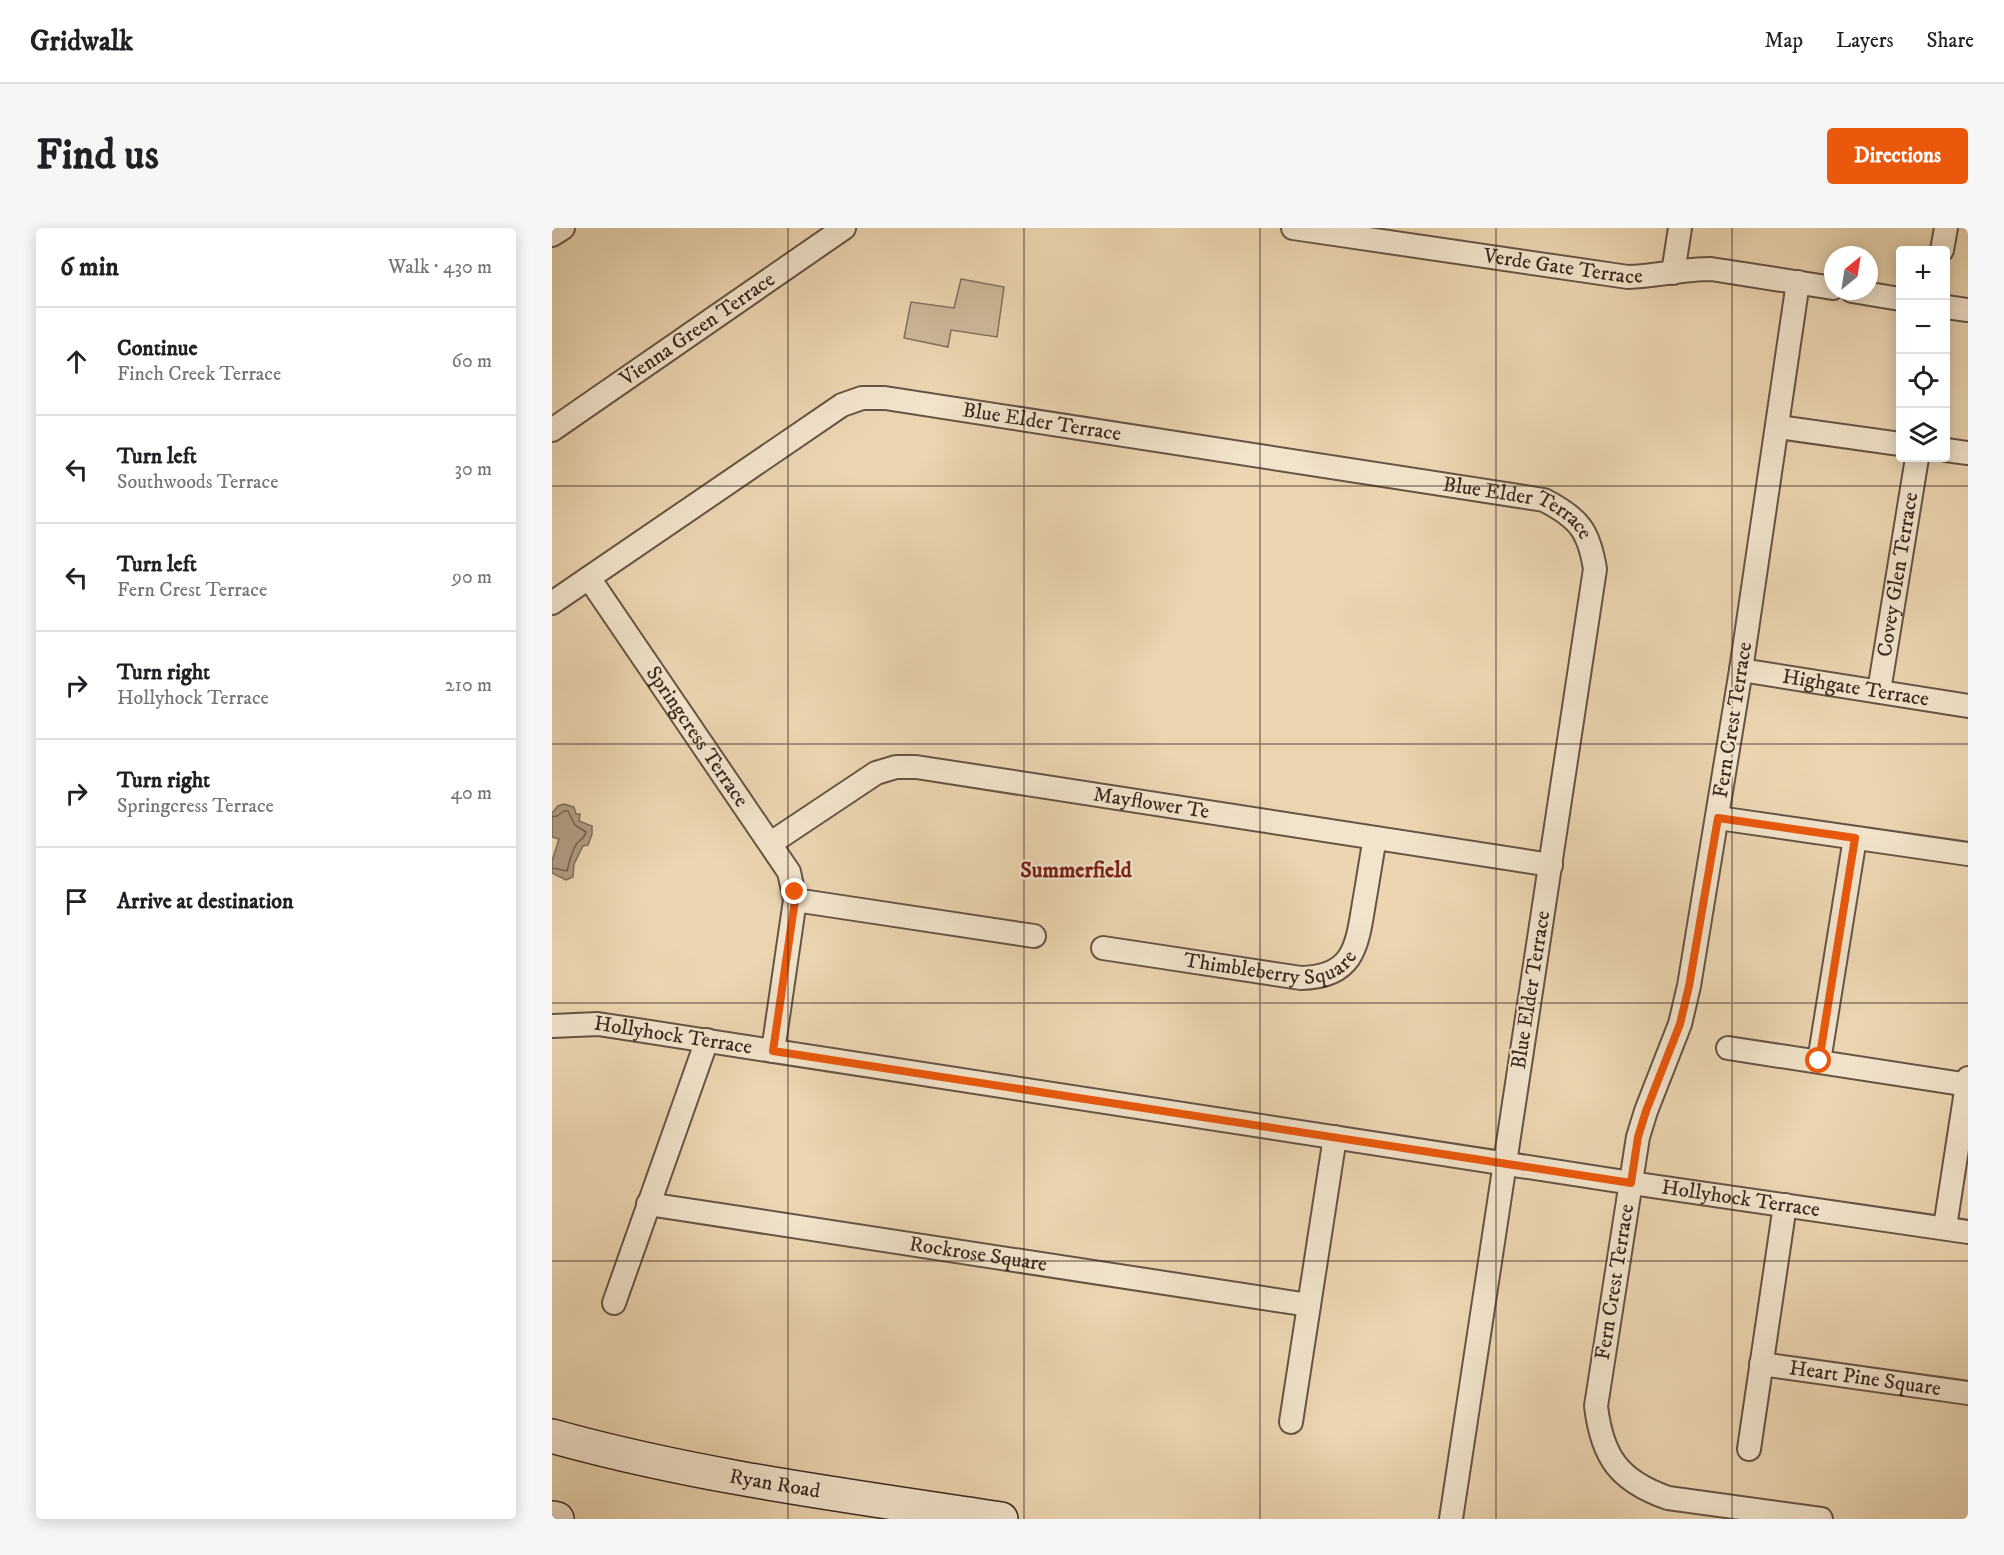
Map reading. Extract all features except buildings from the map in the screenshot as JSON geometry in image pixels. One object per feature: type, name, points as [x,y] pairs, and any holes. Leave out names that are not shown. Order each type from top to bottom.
[{"type":"main road","name":"Ryan Road","points":[[552,1436],[729,1476],[1001,1519]]},
{"type":"main road","points":[[552,1518],[556,1519]]},
{"type":"street","points":[[552,235],[563,228]]},
{"type":"street","name":"Vienna Green Terrace","points":[[552,430],[844,228]]},
{"type":"street","name":"Verde Gate Terrace","points":[[1293,228],[1414,236],[1628,277],[1695,269],[1717,270],[1824,286]]},
{"type":"street","points":[[1673,273],[1680,228]]},
{"type":"street","points":[[1943,246],[1946,228]]},
{"type":"street","name":"Fern Crest Terrace","points":[[1798,282],[1741,670],[1689,986],[1680,1024],[1638,1137],[1596,1406],[1602,1441],[1611,1458],[1623,1474],[1650,1492],[1668,1498],[1821,1519]]},
{"type":"street","points":[[1878,295],[1896,298]]},
{"type":"street","points":[[1950,308],[1968,310]]},
{"type":"street","name":"Blue Elder Terrace","points":[[552,603],[842,405],[862,398],[885,398],[1544,500],[1565,511],[1581,527],[1592,547],[1595,569],[1451,1519]]},
{"type":"street","points":[[1778,427],[1896,443]]},
{"type":"street","points":[[1950,451],[1968,453]]},
{"type":"street","name":"Covey Glen Terrace","points":[[1879,691],[1916,462]]},
{"type":"street","name":"Springcress Terrace","points":[[589,578],[789,872],[795,900],[773,1051]]},
{"type":"street","name":"Highgate Terrace","points":[[1741,670],[1968,706]]},
{"type":"street","name":"Mayflower Te","points":[[771,843],[876,773],[896,767],[916,767],[1551,864]]},
{"type":"street","points":[[1718,818],[1968,855]]},
{"type":"street","name":"Thimbleberry Square","points":[[1103,948],[1301,978],[1317,978],[1334,971],[1348,960],[1358,942],[1375,838]]},
{"type":"street","points":[[1819,1061],[1855,838]]},
{"type":"street","points":[[795,900],[1034,936]]},
{"type":"street","name":"Hollyhock Terrace","points":[[552,1026],[598,1024],[1631,1183],[1968,1232]]},
{"type":"street","points":[[614,1303],[707,1040]]},
{"type":"street","points":[[1728,1048],[1968,1083],[1945,1227]]},
{"type":"street","points":[[1291,1422],[1335,1137]]},
{"type":"street","name":"Rockrose Square","points":[[648,1204],[1309,1305]]},
{"type":"street","name":"Heart Pine Square","points":[[1749,1449],[1785,1205]]},
{"type":"street","name":"Heart Pine Square","points":[[1761,1364],[1968,1393]]},
{"type":"shaded area","points":[[961,279],[1004,287],[997,337],[951,330],[948,347],[904,338],[911,302],[954,308]]},
{"type":"water","points":[[564,804],[574,807],[576,814],[580,814],[579,821],[592,826],[588,845],[583,846],[574,864],[573,877],[566,880],[552,873],[552,861],[559,839],[552,837],[552,813],[558,806]]},
{"type":"district","name":"Summerfield","points":[[1076,870]]},
{"type":"route","points":[[795,892],[773,1051],[1631,1183],[1638,1137],[1646,1111],[1680,1024],[1689,986],[1718,818],[1855,838],[1819,1061]]}]
